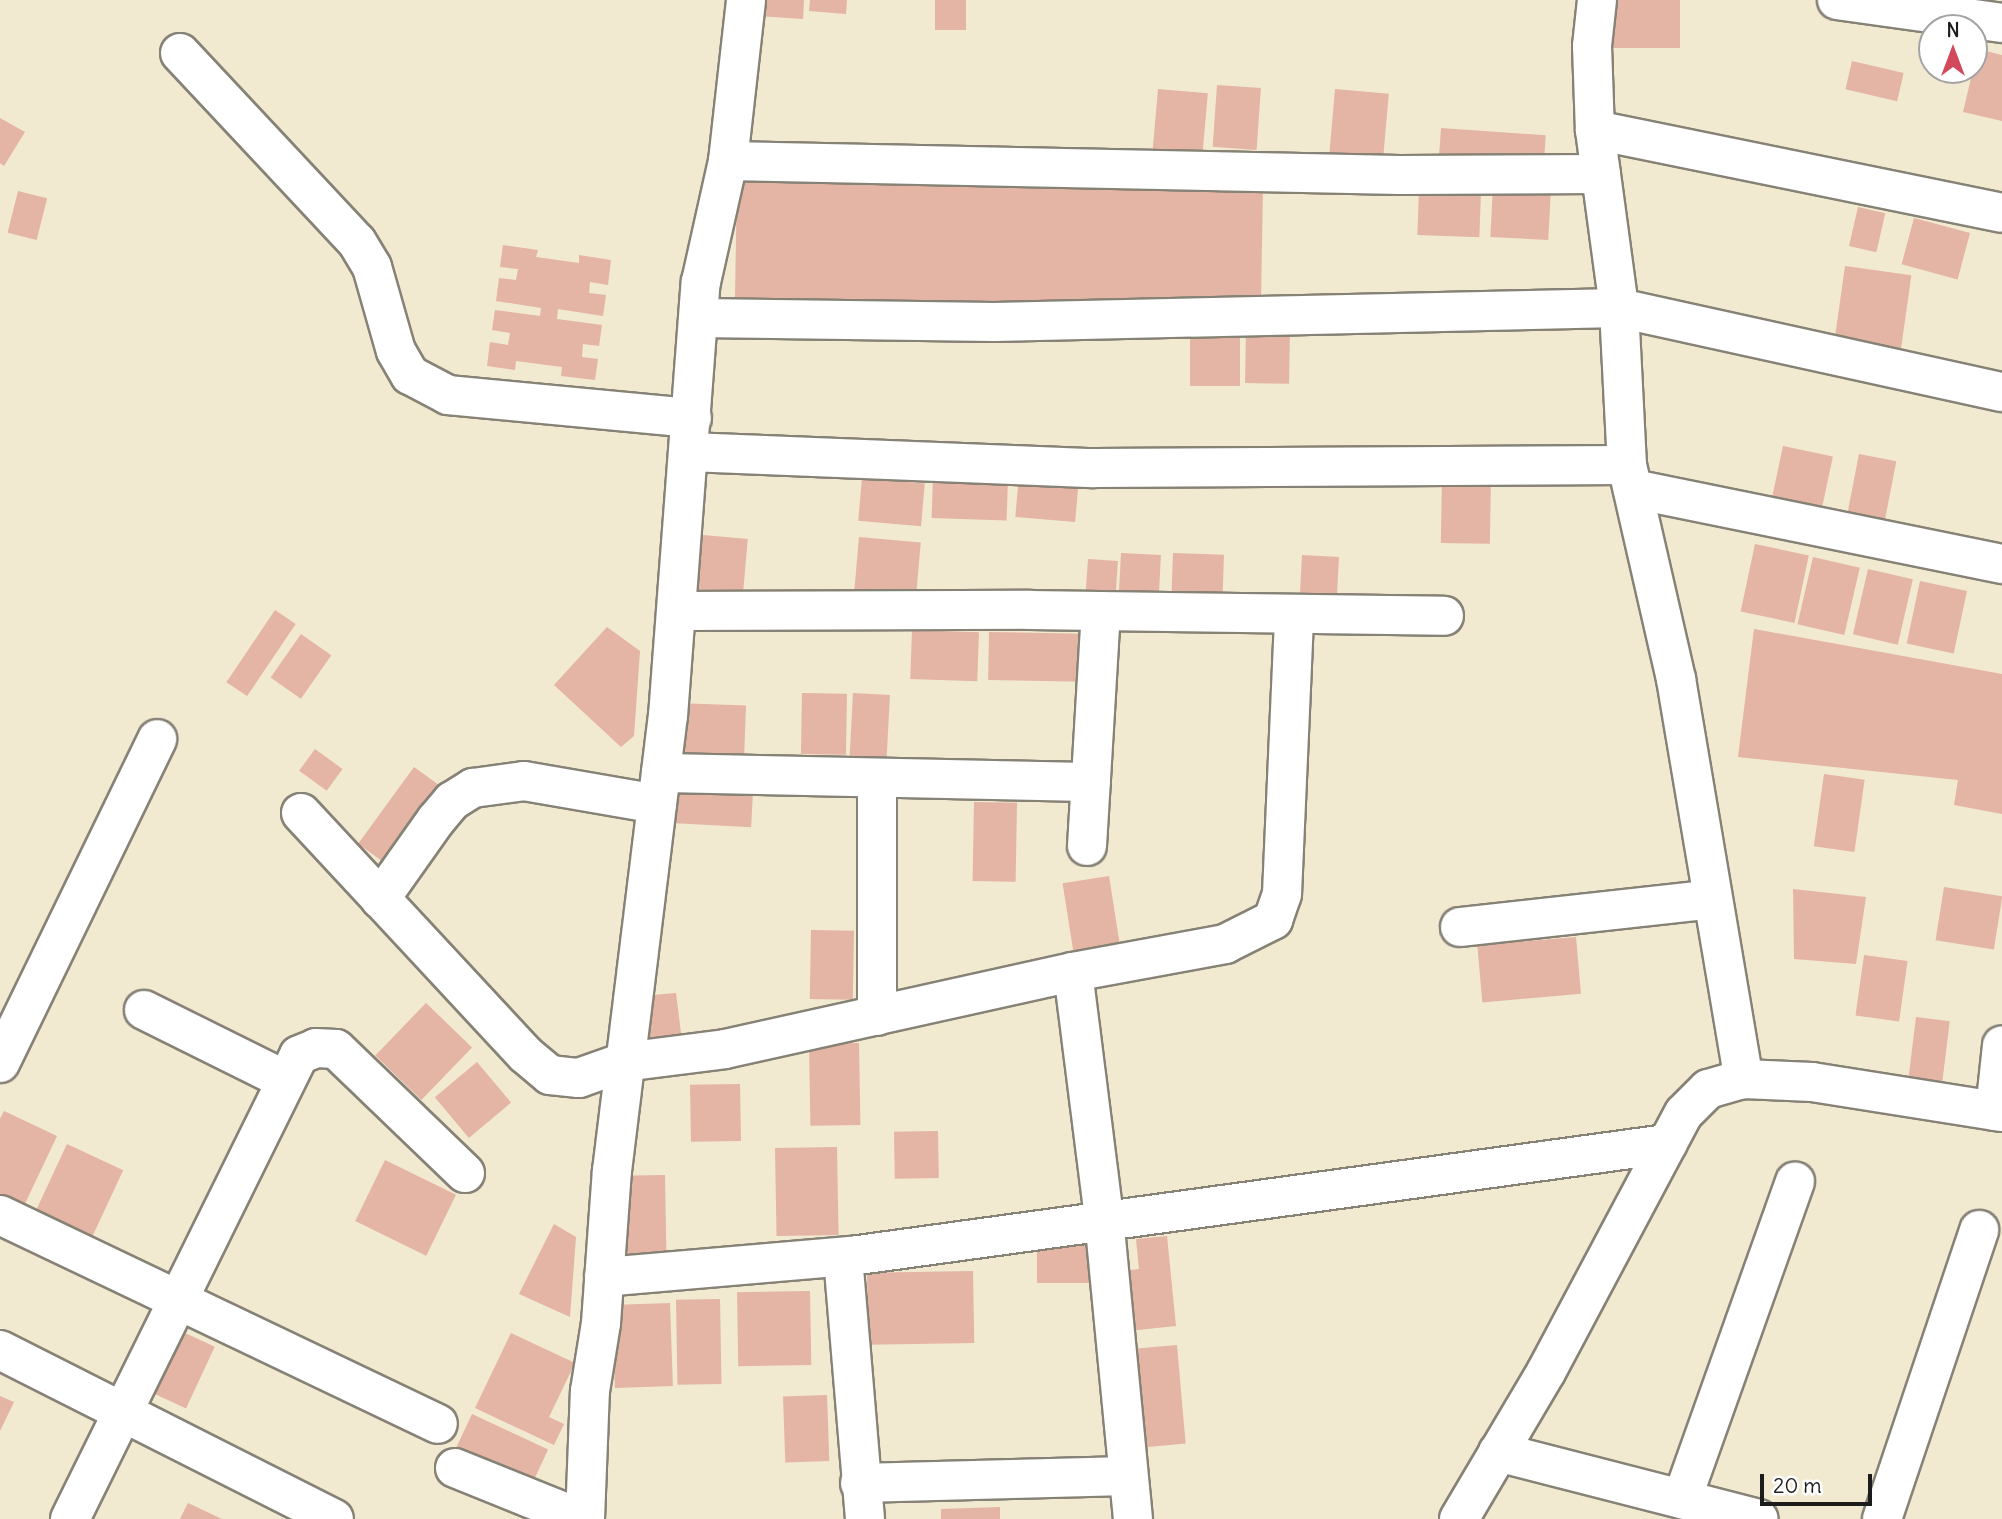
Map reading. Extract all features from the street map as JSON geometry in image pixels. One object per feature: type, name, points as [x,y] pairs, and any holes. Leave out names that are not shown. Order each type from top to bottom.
[{"type":"street","points":[[454,1468],[583,1519],[590,1391],[604,1277],[624,1062],[659,789],[677,611],[700,318],[712,223],[728,161],[746,0]]},
{"type":"street","points":[[1597,0],[1592,46],[1595,130],[1619,308],[1630,477],[1676,679],[1744,1079]]},
{"type":"street","points":[[1837,0],[2002,23]]},
{"type":"street","points":[[180,53],[357,242],[372,267],[396,351],[410,375],[448,395],[690,435],[1094,468],[1630,477],[2002,564]]},
{"type":"street","points":[[1595,130],[2002,213]]},
{"type":"street","points":[[728,161],[1400,175],[1601,174]]},
{"type":"street","points":[[700,318],[995,322],[1619,308],[2002,392]]},
{"type":"street","points":[[677,611],[1101,611],[1294,617],[1444,616]]},
{"type":"street","points":[[1087,846],[1101,611]]},
{"type":"street","points":[[301,813],[526,1055],[550,1075],[579,1078],[624,1062],[725,1049],[1073,972],[1225,944],[1273,920],[1282,894],[1294,617]]},
{"type":"street","points":[[0,1063],[157,739]]},
{"type":"street","points":[[380,898],[452,801],[473,788],[524,781],[659,789],[877,778],[1091,782]]},
{"type":"street","points":[[877,778],[877,1016]]},
{"type":"street","points":[[1460,927],[1712,899]]},
{"type":"street","points":[[1073,972],[1104,1218],[1133,1519]]},
{"type":"street","points":[[144,1010],[285,1080]]},
{"type":"street","points":[[1459,1519],[1603,1270],[1684,1113],[1708,1089],[1744,1079],[1812,1082],[1998,1111],[2002,1045]]},
{"type":"street","points":[[70,1519],[174,1301],[299,1055],[316,1048],[336,1049],[465,1173]]},
{"type":"street","points":[[604,1277],[843,1256],[1104,1218],[1667,1144]]},
{"type":"street","points":[[1682,1499],[1795,1181]]},
{"type":"street","points":[[0,1215],[174,1301],[439,1424]]},
{"type":"street","points":[[1882,1519],[1979,1230]]},
{"type":"street","points":[[843,1256],[863,1501],[1127,1476]]},
{"type":"street","points":[[0,1350],[334,1519]]},
{"type":"street","points":[[1498,1452],[1759,1519]]},
{"type":"building","points":[[762,0],[804,0],[803,19],[760,16]]},
{"type":"building","points":[[810,0],[847,0],[846,14],[809,11]]},
{"type":"building","points":[[935,0],[966,0],[966,30],[935,30]]},
{"type":"building","points":[[1613,0],[1680,0],[1680,48],[1613,48]]},
{"type":"building","points":[[1988,52],[2002,55],[2002,121],[1963,112],[1970,84],[1988,84]]},
{"type":"building","points":[[1852,61],[1904,73],[1897,101],[1845,89]]},
{"type":"building","points":[[1217,85],[1261,88],[1257,150],[1213,147]]},
{"type":"building","points":[[1158,89],[1208,93],[1202,154],[1153,150]]},
{"type":"building","points":[[1335,89],[1389,94],[1383,158],[1329,154]]},
{"type":"building","points":[[0,118],[25,132],[4,166],[0,163]]},
{"type":"building","points":[[1441,128],[1546,135],[1543,170],[1439,163]]},
{"type":"building","points":[[737,182],[1263,191],[1261,315],[735,306]]},
{"type":"building","points":[[1493,186],[1551,189],[1548,240],[1490,237]]},
{"type":"building","points":[[1419,189],[1481,191],[1479,237],[1417,235]]},
{"type":"building","points":[[18,191],[47,198],[37,240],[8,233]]},
{"type":"building","points":[[1858,207],[1885,213],[1876,252],[1849,246]]},
{"type":"building","points":[[1914,218],[1970,233],[1958,279],[1902,264]]},
{"type":"building","points":[[503,245],[538,250],[536,257],[579,263],[579,255],[611,260],[608,285],[590,282],[589,293],[606,295],[603,316],[558,309],[557,319],[602,325],[599,346],[583,344],[582,357],[598,359],[595,380],[561,376],[562,367],[516,361],[515,370],[487,366],[490,342],[508,345],[510,333],[492,330],[495,310],[540,316],[541,308],[496,301],[499,278],[516,280],[518,269],[500,267]]},
{"type":"building","points":[[1845,266],[1911,275],[1901,350],[1835,340]]},
{"type":"building","points":[[1246,329],[1290,330],[1289,384],[1245,383]]},
{"type":"building","points":[[1190,332],[1240,332],[1240,386],[1190,386]]},
{"type":"building","points":[[1783,446],[1833,457],[1821,513],[1771,503]]},
{"type":"building","points":[[1859,454],[1896,461],[1883,531],[1845,524]]},
{"type":"building","points":[[1019,475],[1079,480],[1075,522],[1015,517]]},
{"type":"building","points":[[1442,476],[1491,477],[1490,544],[1441,543]]},
{"type":"building","points":[[862,478],[925,483],[921,526],[858,521]]},
{"type":"building","points":[[933,478],[1008,481],[1007,521],[932,518]]},
{"type":"building","points":[[692,534],[748,539],[742,606],[686,601]]},
{"type":"building","points":[[859,537],[921,542],[915,605],[854,600]]},
{"type":"building","points":[[1755,544],[1809,555],[1794,623],[1741,611]]},
{"type":"building","points":[[1121,553],[1161,555],[1159,600],[1119,598]]},
{"type":"building","points":[[1173,553],[1224,555],[1222,610],[1171,608]]},
{"type":"building","points":[[1302,555],[1339,557],[1336,605],[1299,603]]},
{"type":"building","points":[[1813,557],[1860,568],[1844,635],[1797,624]]},
{"type":"building","points":[[1088,559],[1118,561],[1115,604],[1085,602]]},
{"type":"building","points":[[1868,569],[1913,579],[1898,645],[1853,634]]},
{"type":"building","points":[[1920,581],[1967,591],[1954,654],[1907,644]]},
{"type":"building","points":[[275,610],[296,624],[247,696],[226,682]]},
{"type":"building","points":[[607,627],[640,651],[634,736],[621,747],[554,685]]},
{"type":"building","points":[[1754,629],[2002,674],[2002,814],[1954,805],[1958,780],[1738,757]]},
{"type":"building","points":[[912,630],[979,632],[977,681],[910,679]]},
{"type":"building","points":[[989,632],[1085,634],[1084,682],[988,680]]},
{"type":"building","points":[[301,634],[331,655],[301,699],[271,677]]},
{"type":"building","points":[[802,693],[847,694],[846,755],[801,754]]},
{"type":"building","points":[[853,693],[890,695],[886,762],[849,760]]},
{"type":"building","points":[[675,703],[746,705],[744,758],[673,756]]},
{"type":"building","points":[[315,749],[343,769],[327,791],[299,771]]},
{"type":"building","points":[[414,767],[439,785],[383,862],[358,844]]},
{"type":"building","points":[[1824,774],[1865,780],[1854,852],[1814,846]]},
{"type":"building","points":[[673,789],[753,793],[751,827],[671,823]]},
{"type":"building","points":[[974,802],[1017,803],[1016,882],[973,881]]},
{"type":"building","points":[[1109,876],[1120,946],[1074,953],[1063,883]]},
{"type":"building","points":[[1944,887],[2002,896],[1994,950],[1936,940]]},
{"type":"building","points":[[1793,889],[1866,897],[1856,964],[1794,959]]},
{"type":"building","points":[[811,930],[854,931],[853,1000],[810,999]]},
{"type":"building","points":[[1576,937],[1581,994],[1482,1002],[1477,946]]},
{"type":"building","points":[[1864,955],[1908,961],[1899,1022],[1856,1015]]},
{"type":"building","points":[[676,993],[683,1049],[635,1054],[640,996]]},
{"type":"building","points":[[426,1003],[472,1047],[421,1100],[375,1056]]},
{"type":"building","points":[[1916,1017],[1950,1021],[1942,1086],[1908,1082]]},
{"type":"building","points":[[859,1043],[860,1125],[810,1126],[809,1044]]},
{"type":"building","points":[[477,1062],[511,1103],[469,1138],[435,1097]]},
{"type":"building","points":[[740,1084],[741,1141],[691,1142],[690,1085]]},
{"type":"building","points":[[4,1111],[57,1136],[22,1210],[0,1200],[0,1119]]},
{"type":"building","points":[[938,1131],[939,1178],[895,1179],[894,1132]]},
{"type":"building","points":[[67,1144],[123,1170],[89,1243],[33,1217]]},
{"type":"building","points":[[837,1147],[839,1235],[777,1236],[775,1148]]},
{"type":"building","points":[[385,1160],[456,1195],[426,1256],[355,1221]]},
{"type":"building","points":[[665,1175],[666,1260],[620,1261],[619,1176]]},
{"type":"building","points":[[554,1224],[576,1237],[570,1317],[519,1294]]},
{"type":"building","points":[[1167,1236],[1176,1326],[1128,1331],[1122,1271],[1139,1269],[1136,1239]]},
{"type":"building","points":[[1037,1243],[1090,1243],[1090,1283],[1037,1283]]},
{"type":"building","points":[[973,1271],[974,1343],[868,1345],[867,1273]]},
{"type":"building","points":[[810,1291],[811,1365],[738,1366],[737,1292]]},
{"type":"building","points":[[720,1299],[721,1384],[677,1385],[676,1300]]},
{"type":"building","points":[[670,1303],[673,1386],[615,1388],[612,1305]]},
{"type":"building","points":[[183,1332],[215,1347],[186,1408],[154,1394]]},
{"type":"building","points":[[511,1333],[575,1363],[549,1417],[564,1424],[554,1445],[475,1408]]},
{"type":"building","points":[[1177,1345],[1186,1444],[1140,1448],[1131,1349]]},
{"type":"building","points":[[827,1395],[829,1461],[785,1462],[783,1397]]},
{"type":"building","points":[[0,1396],[14,1402],[0,1431]]},
{"type":"building","points":[[472,1414],[548,1449],[530,1488],[454,1452]]},
{"type":"building","points":[[188,1503],[222,1519],[180,1519]]},
{"type":"building","points":[[1000,1507],[1000,1519],[941,1519],[941,1509]]}]
